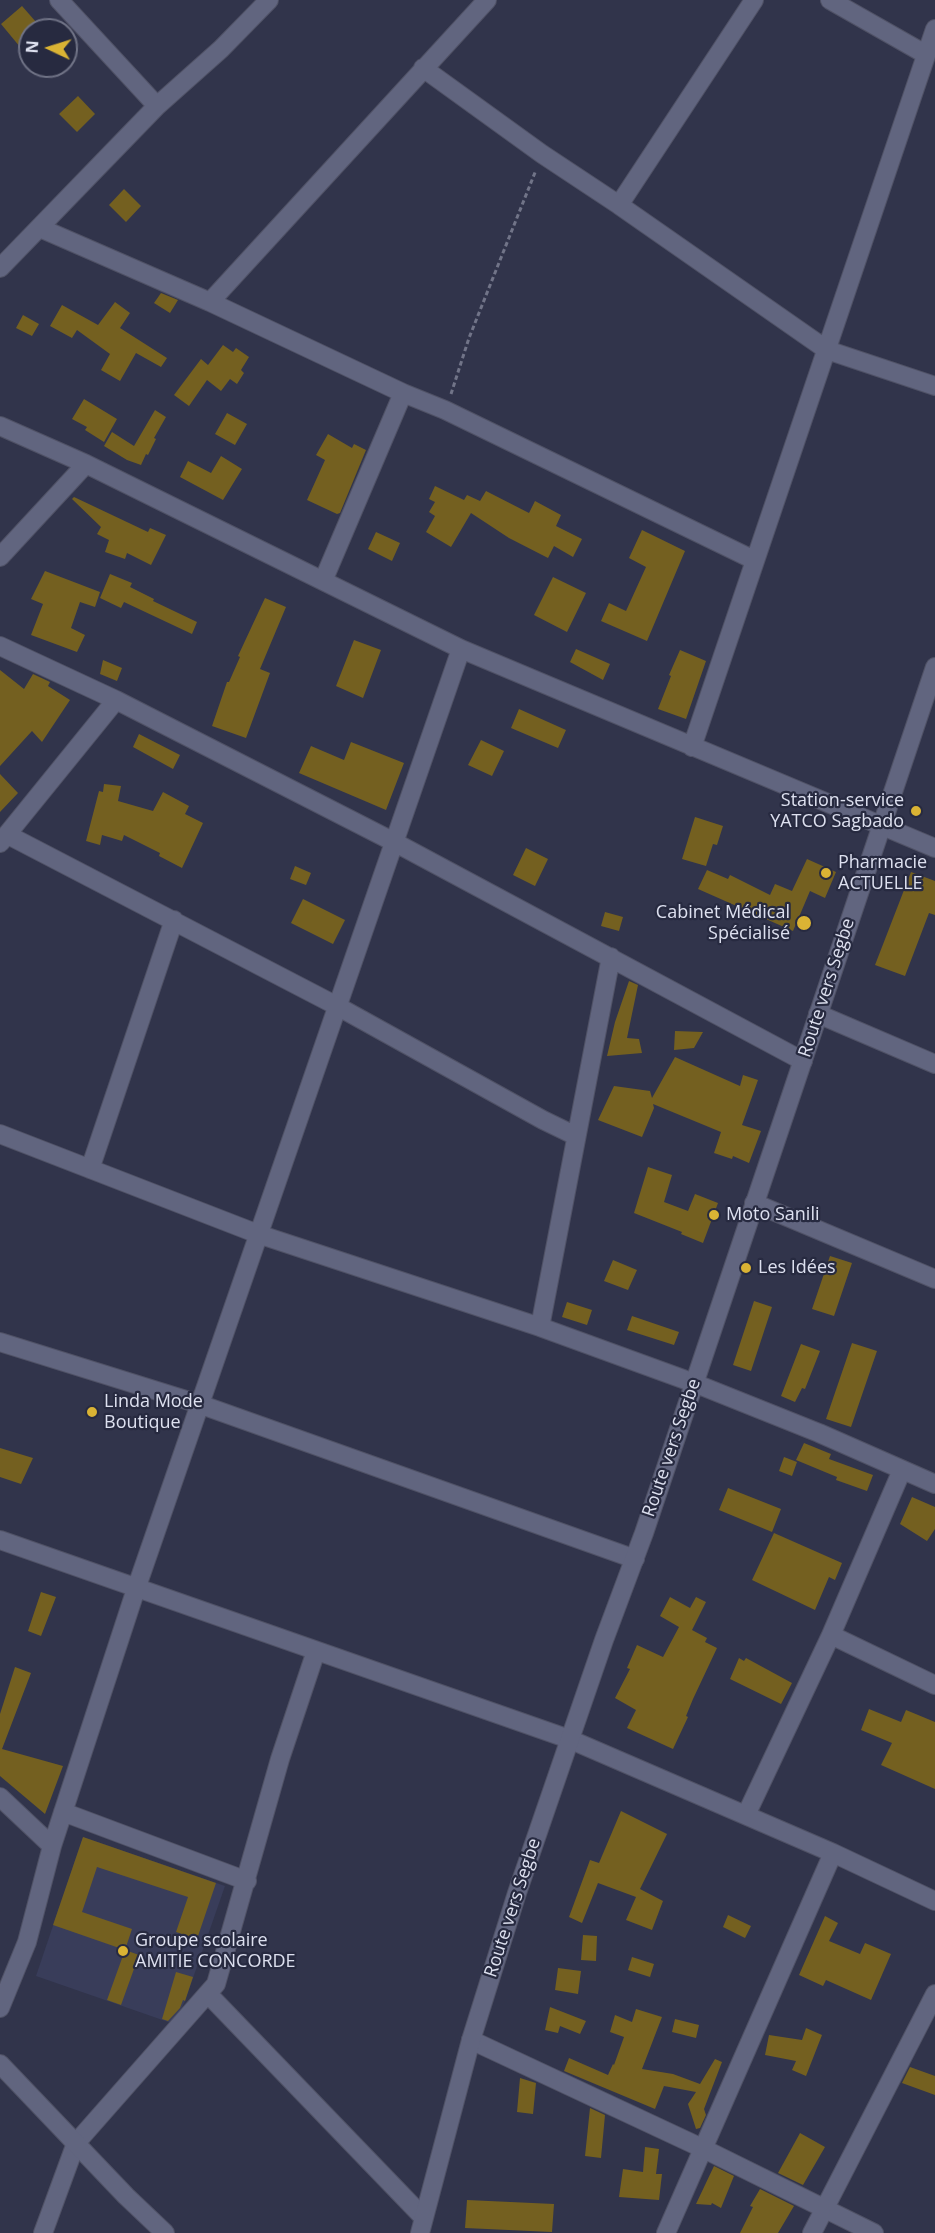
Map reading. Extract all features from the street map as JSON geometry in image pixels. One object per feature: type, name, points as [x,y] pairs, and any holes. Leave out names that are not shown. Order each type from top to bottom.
[{"type":"street","points":[[59,0],[157,106]]},
{"type":"street","points":[[0,268],[157,106],[221,49],[269,0]]},
{"type":"street","points":[[210,302],[487,0]]},
{"type":"street","points":[[619,205],[754,0]]},
{"type":"street","points":[[830,0],[925,54]]},
{"type":"street","points":[[692,747],[935,29]]},
{"type":"street","points":[[423,68],[542,154],[827,350],[935,386]]},
{"type":"street","points":[[39,228],[210,302],[403,393],[445,410],[754,560]]},
{"type":"street","points":[[323,581],[403,393]]},
{"type":"street","points":[[0,426],[86,464],[460,649],[935,848]]},
{"type":"street","points":[[0,557],[86,464]]},
{"type":"street","points":[[0,646],[116,700],[394,842],[803,1061]]},
{"type":"street","points":[[0,2008],[27,1942],[52,1846],[136,1589],[460,649]]},
{"type":"street","name":"Route vers Segbe","points":[[422,2225],[471,2040],[517,1893],[569,1739],[635,1559],[935,667]]},
{"type":"street","points":[[116,700],[4,839],[174,920],[576,1136]]},
{"type":"street","points":[[90,1169],[174,920]]},
{"type":"street","points":[[540,1327],[611,957]]},
{"type":"street","points":[[818,1014],[935,1064]]},
{"type":"street","points":[[0,1134],[258,1234],[540,1327],[694,1383],[819,1433],[935,1484]]},
{"type":"street","points":[[754,1203],[935,1279]]},
{"type":"street","points":[[0,1342],[199,1404],[635,1559]]},
{"type":"street","points":[[746,1815],[831,1635],[902,1470]]},
{"type":"street","points":[[0,1540],[569,1739],[833,1853],[935,1901]]},
{"type":"street","points":[[831,1635],[935,1685]]},
{"type":"street","points":[[43,2233],[76,2144],[209,1995],[219,1977],[280,1759],[316,1651]]},
{"type":"street","points":[[0,1797],[52,1846]]},
{"type":"street","points":[[63,1812],[247,1881]]},
{"type":"street","points":[[666,2233],[833,1853]]},
{"type":"street","points":[[812,2233],[935,1994]]},
{"type":"street","points":[[209,1995],[422,2225]]},
{"type":"street","points":[[471,2040],[704,2149],[874,2233]]},
{"type":"street","points":[[0,2064],[126,2196],[165,2233]]},
{"type":"path","points":[[445,410],[474,327],[542,154]]},
{"type":"shaded area","name":"Groupe scolaire AMITIE CONCORDE","points":[[83,1837],[225,1886],[185,2001],[174,2024],[36,1976]]},
{"type":"building","points":[[22,6],[32,18],[18,18],[18,45],[1,24]]},
{"type":"building","points":[[78,96],[95,114],[77,132],[59,114]]},
{"type":"building","points":[[124,189],[141,206],[126,222],[109,205]]},
{"type":"building","points":[[161,293],[178,300],[170,313],[154,303]]},
{"type":"building","points":[[115,302],[130,313],[120,328],[167,358],[161,367],[136,353],[120,381],[101,370],[110,354],[77,330],[72,338],[50,326],[62,305],[98,325]]},
{"type":"building","points":[[23,315],[39,324],[32,336],[16,328]]},
{"type":"building","points":[[223,345],[233,352],[236,348],[249,357],[241,370],[244,373],[237,384],[230,379],[221,391],[207,380],[189,406],[174,395],[201,359],[208,365]]},
{"type":"building","points":[[84,399],[117,419],[104,442],[85,430],[87,427],[72,419]]},
{"type":"building","points":[[155,410],[166,417],[141,465],[127,460],[104,446],[112,432],[134,446]]},
{"type":"building","points":[[227,413],[247,424],[235,445],[215,434]]},
{"type":"building","points":[[328,434],[352,448],[354,444],[366,450],[340,513],[337,514],[307,500],[325,460],[316,455]]},
{"type":"building","points":[[221,456],[242,469],[223,500],[180,477],[188,461],[211,473]]},
{"type":"building","points":[[435,486],[464,500],[467,495],[480,501],[486,491],[529,513],[535,501],[561,515],[556,526],[582,539],[573,557],[554,546],[548,558],[509,538],[471,513],[451,547],[426,532],[435,516],[429,512],[435,502],[429,499]]},
{"type":"building","points":[[74,497],[148,532],[150,528],[166,535],[151,565],[127,553],[125,559],[105,552],[109,540],[97,534],[101,527],[72,499]]},
{"type":"building","points":[[642,530],[685,551],[647,641],[601,621],[609,603],[626,611],[646,567],[629,558]]},
{"type":"building","points":[[376,532],[400,543],[392,561],[368,549]]},
{"type":"building","points":[[45,571],[100,592],[95,607],[80,602],[71,628],[85,635],[77,652],[31,635],[43,604],[31,599]]},
{"type":"building","points":[[110,574],[132,583],[130,587],[154,599],[153,601],[197,622],[192,634],[124,602],[121,608],[100,598]]},
{"type":"building","points":[[553,577],[586,593],[567,632],[534,615]]},
{"type":"building","points":[[265,598],[286,607],[260,669],[270,673],[246,738],[212,726],[227,682],[229,682],[240,657],[238,656]]},
{"type":"building","points":[[354,640],[381,650],[363,698],[336,686]]},
{"type":"building","points":[[576,649],[610,664],[603,680],[570,662]]},
{"type":"building","points":[[680,650],[706,661],[686,719],[658,709]]},
{"type":"building","points":[[103,660],[122,668],[117,681],[100,674]]},
{"type":"building","points":[[0,670],[24,689],[33,674],[50,682],[48,686],[70,700],[42,742],[32,731],[0,766]]},
{"type":"building","points":[[519,709],[566,730],[558,748],[511,728]]},
{"type":"building","points":[[139,734],[180,755],[173,769],[133,747]]},
{"type":"building","points":[[481,740],[504,751],[492,776],[468,765]]},
{"type":"building","points":[[351,742],[404,763],[386,810],[299,773],[311,746],[344,760]]},
{"type":"building","points":[[0,774],[18,793],[0,812]]},
{"type":"building","points":[[104,784],[121,786],[118,801],[153,811],[163,792],[189,806],[185,814],[203,823],[182,868],[159,856],[160,853],[124,835],[122,841],[102,835],[100,845],[86,841],[99,791],[103,792]]},
{"type":"building","points":[[695,817],[723,826],[717,845],[713,844],[706,866],[682,859]]},
{"type":"building","points":[[526,848],[548,859],[535,886],[513,875]]},
{"type":"building","points":[[807,859],[836,872],[825,898],[810,891],[793,931],[698,889],[707,870],[728,879],[730,875],[770,895],[775,884],[792,891]]},
{"type":"building","points":[[295,866],[311,873],[306,885],[290,879]]},
{"type":"building","points":[[911,872],[935,881],[935,915],[929,913],[905,976],[875,965]]},
{"type":"building","points":[[303,899],[345,920],[333,944],[291,923]]},
{"type":"building","points":[[605,912],[623,917],[619,931],[601,926]]},
{"type":"building","points":[[629,981],[638,985],[627,1038],[639,1039],[642,1053],[607,1056],[615,1022]]},
{"type":"building","points":[[675,1031],[703,1032],[694,1048],[674,1050]]},
{"type":"building","points":[[675,1057],[740,1086],[743,1075],[758,1080],[742,1125],[761,1131],[749,1163],[733,1156],[732,1159],[714,1153],[721,1132],[653,1104],[654,1108],[642,1137],[598,1120],[614,1086],[650,1091],[652,1098]]},
{"type":"building","points":[[648,1167],[672,1175],[664,1202],[688,1211],[695,1194],[718,1203],[703,1243],[634,1213]]},
{"type":"building","points":[[830,1256],[852,1263],[834,1316],[812,1309]]},
{"type":"building","points":[[613,1260],[637,1270],[628,1290],[604,1281]]},
{"type":"building","points":[[754,1301],[772,1307],[751,1371],[733,1365]]},
{"type":"building","points":[[567,1302],[592,1310],[587,1325],[562,1317]]},
{"type":"building","points":[[632,1316],[679,1332],[674,1345],[627,1330]]},
{"type":"building","points":[[852,1343],[877,1351],[851,1427],[826,1419]]},
{"type":"building","points":[[801,1344],[820,1351],[805,1389],[802,1388],[795,1402],[781,1396]]},
{"type":"building","points":[[804,1443],[831,1454],[829,1459],[873,1475],[867,1491],[836,1480],[837,1477],[796,1460]]},
{"type":"building","points":[[0,1448],[33,1458],[21,1484],[0,1477]]},
{"type":"building","points":[[784,1457],[797,1462],[792,1476],[779,1471]]},
{"type":"building","points":[[728,1488],[781,1509],[772,1532],[719,1510]]},
{"type":"building","points":[[912,1497],[935,1507],[935,1529],[927,1541],[900,1524]]},
{"type":"building","points":[[774,1533],[842,1563],[835,1580],[829,1577],[815,1610],[752,1580]]},
{"type":"building","points":[[41,1592],[56,1597],[41,1636],[28,1631]]},
{"type":"building","points":[[670,1597],[690,1608],[696,1597],[706,1602],[692,1630],[707,1638],[705,1642],[717,1648],[673,1749],[627,1728],[636,1710],[615,1698],[630,1669],[627,1668],[637,1645],[663,1657],[679,1627],[660,1616]]},
{"type":"building","points":[[739,1658],[744,1661],[746,1658],[792,1683],[781,1704],[730,1679]]},
{"type":"building","points":[[15,1667],[31,1673],[2,1749],[63,1766],[45,1814],[0,1776],[0,1714]]},
{"type":"building","points":[[869,1709],[901,1722],[906,1710],[935,1722],[935,1789],[881,1765],[892,1743],[861,1730]]},
{"type":"building","points":[[621,1811],[667,1834],[640,1889],[663,1901],[652,1930],[626,1920],[636,1897],[598,1883],[582,1923],[569,1917],[590,1860],[599,1863]]},
{"type":"building","points":[[83,1837],[216,1883],[197,1939],[176,1932],[188,1897],[97,1867],[82,1912],[132,1929],[125,1950],[53,1925]]},
{"type":"building","points":[[728,1915],[751,1926],[745,1938],[723,1927]]},
{"type":"building","points":[[825,1916],[838,1923],[829,1941],[860,1954],[865,1943],[891,1954],[871,2000],[826,1980],[823,1986],[799,1975]]},
{"type":"building","points":[[583,1935],[597,1936],[596,1961],[581,1960]]},
{"type":"building","points":[[125,1950],[139,1955],[121,2005],[107,2000]]},
{"type":"building","points":[[632,1957],[654,1964],[650,1977],[628,1970]]},
{"type":"building","points":[[558,1968],[581,1971],[578,1994],[555,1990]]},
{"type":"building","points":[[176,1972],[193,1977],[185,2001],[183,2000],[180,2008],[168,2021],[162,2019]]},
{"type":"building","points":[[550,2007],[586,2021],[580,2034],[560,2026],[558,2033],[545,2030]]},
{"type":"building","points":[[636,2009],[662,2017],[642,2069],[673,2074],[700,2084],[715,2059],[722,2062],[704,2109],[706,2115],[700,2128],[696,2129],[688,2104],[696,2092],[664,2086],[655,2109],[564,2071],[569,2058],[608,2075],[624,2037],[610,2032],[615,2015],[632,2022]]},
{"type":"building","points":[[675,2019],[699,2025],[696,2038],[672,2032]]},
{"type":"building","points":[[806,2028],[822,2035],[806,2076],[792,2070],[796,2061],[765,2055],[769,2035],[802,2040]]},
{"type":"building","points":[[910,2067],[935,2076],[935,2095],[902,2083]]},
{"type":"building","points":[[520,2078],[536,2083],[533,2114],[517,2112]]},
{"type":"building","points":[[590,2108],[605,2115],[601,2158],[585,2156]]},
{"type":"building","points":[[800,2133],[825,2147],[803,2185],[778,2173]]},
{"type":"building","points":[[645,2147],[659,2149],[656,2174],[662,2174],[659,2200],[619,2197],[623,2169],[643,2172]]},
{"type":"building","points":[[714,2166],[734,2176],[721,2208],[712,2203],[711,2205],[696,2204]]},
{"type":"building","points":[[760,2189],[794,2206],[778,2233],[740,2233],[753,2207],[750,2206]]},
{"type":"building","points":[[467,2200],[554,2204],[552,2232],[465,2228]]},
{"type":"place","name":"Station-service YATCO Sagbado","points":[[916,811]]},
{"type":"place","name":"Pharmacie ACTUELLE","points":[[826,873]]},
{"type":"place","name":"Cabinet Médical Spécialisé","points":[[804,923]]},
{"type":"place","name":"Moto Sanili","points":[[714,1215]]},
{"type":"place","name":"Les Idées","points":[[746,1268]]},
{"type":"place","name":"Linda Mode Boutique","points":[[92,1412]]},
{"type":"place","name":"Groupe scolaire AMITIE CONCORDE","points":[[123,1951]]}]
